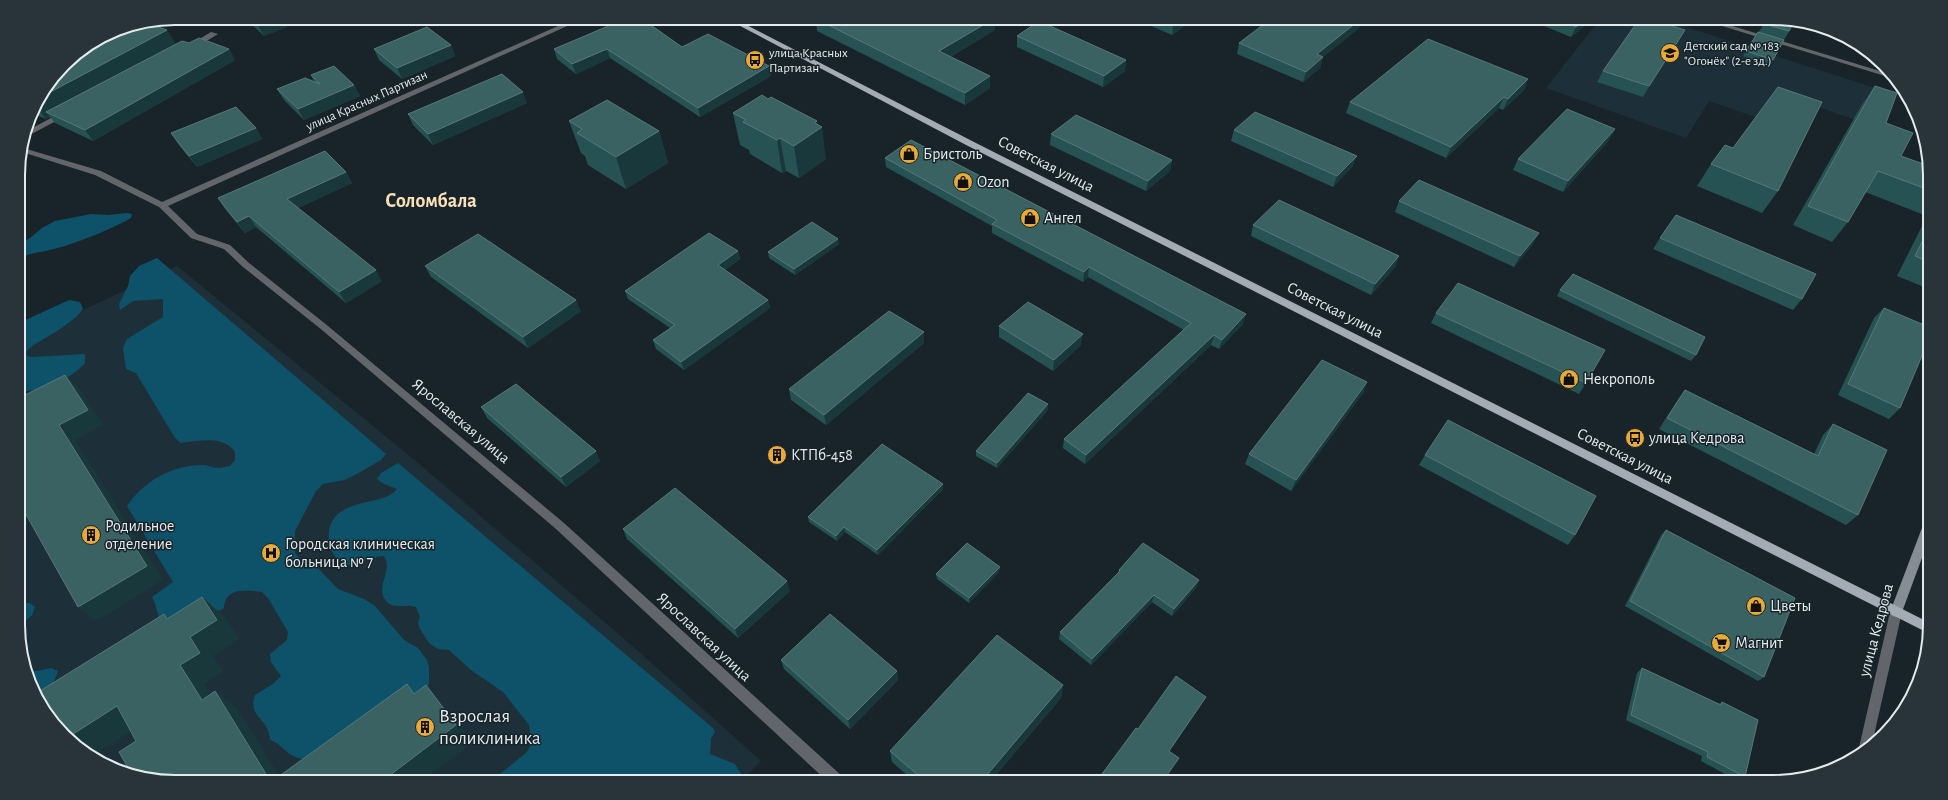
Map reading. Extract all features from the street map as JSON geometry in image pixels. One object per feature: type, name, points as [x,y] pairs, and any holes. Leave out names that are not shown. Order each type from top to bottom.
[{"type":"main road","name":"Советская улица","points":[[742,25],[971,144],[1923,625]]},
{"type":"main road","name":"улица Кедрова","points":[[1896,612],[1923,539]]},
{"type":"street","name":"улица Красных Партизан","points":[[162,205],[566,25]]},
{"type":"street","points":[[1722,25],[1884,74]]},
{"type":"street","points":[[185,49],[214,34]]},
{"type":"street","points":[[31,132],[75,108]]},
{"type":"street","name":"Ярославская улица","points":[[27,151],[98,173],[162,205],[194,236],[227,247],[246,265],[325,328],[560,526],[830,775]]},
{"type":"street","name":"улица Кедрова","points":[[1866,742],[1896,612]]},
{"type":"shaded area","name":"Детский сад № 183 \"Огонёк\" (2-е зд.)","points":[[1596,25],[1680,25],[1894,94],[1880,128],[1812,105],[1799,132],[1709,101],[1686,138],[1546,88]]},
{"type":"shaded area","points":[[127,213],[132,214],[131,218],[123,223],[83,240],[25,256],[25,241],[42,228],[55,221],[91,214],[108,215]]},
{"type":"shaded area","points":[[157,258],[386,454],[381,460],[355,475],[344,480],[323,484],[316,491],[295,531],[295,553],[299,558],[315,565],[338,589],[364,599],[375,606],[404,640],[418,648],[427,660],[429,667],[429,685],[327,759],[305,759],[289,754],[278,744],[270,740],[269,732],[266,726],[254,708],[253,703],[255,695],[273,684],[281,676],[271,662],[270,654],[287,640],[288,632],[268,598],[262,592],[238,591],[233,593],[228,596],[225,601],[224,608],[212,614],[161,621],[158,615],[152,597],[173,582],[127,506],[150,482],[170,471],[203,465],[216,468],[230,466],[235,460],[235,452],[224,443],[218,441],[203,440],[181,443],[175,438],[136,373],[126,369],[123,348],[127,339],[163,317],[163,299],[133,301],[120,310],[119,304],[128,286],[130,276],[139,266]]},
{"type":"shaded area","name":"Городская клиническая больница № 7","points":[[177,266],[417,462],[629,643],[761,761],[747,775],[165,775],[136,770],[118,764],[100,755],[76,738],[62,724],[50,708],[36,682],[26,645],[25,337]]},
{"type":"shaded area","points":[[69,300],[80,302],[83,309],[76,317],[49,336],[36,343],[26,352],[27,356],[33,357],[85,354],[85,363],[71,375],[55,384],[25,391],[25,320]]},
{"type":"shaded area","points":[[398,463],[713,728],[715,732],[711,738],[710,754],[735,764],[742,775],[499,775],[526,753],[532,743],[529,725],[503,692],[471,670],[449,650],[438,649],[429,643],[420,629],[418,623],[420,617],[416,607],[395,606],[386,601],[382,590],[387,567],[384,556],[349,565],[337,559],[329,546],[329,532],[333,521],[340,513],[349,507],[391,495],[397,489],[384,484],[377,479],[381,473]]},
{"type":"shaded area","points":[[25,603],[30,603],[35,607],[32,615],[25,621]]},
{"type":"shaded area","points":[[51,668],[58,671],[53,683],[42,694],[33,672]]},
{"type":"building","points":[[611,25],[651,25],[682,47],[708,34],[769,66],[698,108],[607,49],[572,64],[554,49]]},
{"type":"building","points":[[828,25],[983,25],[939,51],[990,76],[965,93]]},
{"type":"building","points":[[1033,25],[1048,25],[1126,60],[1104,76],[1017,36]]},
{"type":"building","points":[[1263,25],[1353,25],[1317,54],[1323,57],[1306,72],[1239,43]]},
{"type":"building","points":[[1635,25],[1669,25],[1685,30],[1649,86],[1603,71]]},
{"type":"building","points":[[1768,25],[1792,26],[1789,31]]},
{"type":"building","points":[[155,26],[167,30],[50,92],[62,76],[76,62],[109,40],[136,30]]},
{"type":"building","points":[[427,27],[451,45],[397,68],[374,49]]},
{"type":"building","points":[[1758,32],[1784,40],[1773,60],[1746,51]]},
{"type":"building","points":[[199,38],[229,49],[85,130],[46,112],[182,41],[189,43]]},
{"type":"building","points":[[1428,39],[1528,79],[1508,99],[1504,97],[1451,147],[1350,102]]},
{"type":"building","points":[[334,66],[354,85],[298,109],[277,89],[305,78],[320,84],[311,75]]},
{"type":"building","points":[[502,74],[523,92],[428,134],[408,114]]},
{"type":"building","points":[[1875,86],[1897,93],[1886,123],[1913,133],[1901,156],[1923,164],[1923,188],[1878,171],[1848,222],[1808,206]]},
{"type":"building","points":[[1778,87],[1822,102],[1778,191],[1711,164],[1725,145],[1733,148]]},
{"type":"building","points":[[762,95],[768,99],[771,97],[817,121],[815,123],[822,127],[794,146],[780,138],[777,140],[743,122],[746,120],[733,113]]},
{"type":"building","points":[[607,100],[659,131],[616,157],[577,133],[582,129],[569,121]]},
{"type":"building","points":[[236,107],[256,128],[189,156],[171,133]]},
{"type":"building","points":[[1567,109],[1615,129],[1568,181],[1518,159]]},
{"type":"building","points":[[1255,112],[1357,156],[1337,176],[1234,130]]},
{"type":"building","points":[[1076,115],[1172,160],[1148,181],[1051,134]]},
{"type":"building","points":[[911,140],[1246,314],[1222,340],[1214,335],[1086,455],[1064,439],[1191,323],[1089,267],[1084,272],[992,224],[997,220],[885,158]]},
{"type":"building","points":[[325,151],[346,172],[287,199],[376,270],[339,292],[249,216],[237,222],[218,198]]},
{"type":"building","points":[[1419,180],[1539,233],[1520,256],[1399,201]]},
{"type":"building","points":[[1279,200],[1399,256],[1375,284],[1253,225]]},
{"type":"building","points":[[1676,215],[1816,274],[1802,299],[1660,238]]},
{"type":"building","points":[[812,222],[838,239],[794,269],[768,252]]},
{"type":"building","points":[[709,233],[738,251],[718,265],[768,300],[681,362],[653,340],[675,325],[625,291]]},
{"type":"building","points":[[478,234],[576,300],[523,337],[425,266]]},
{"type":"building","points":[[1923,240],[1923,259],[1915,256]]},
{"type":"building","points":[[1573,274],[1705,337],[1696,355],[1560,290]]},
{"type":"building","points":[[1458,283],[1605,350],[1586,383],[1436,313]]},
{"type":"building","points":[[1028,302],[1083,334],[1054,360],[999,326]]},
{"type":"building","points":[[1884,308],[1923,324],[1923,353],[1900,408],[1848,384]]},
{"type":"building","points":[[889,311],[924,332],[824,415],[789,389]]},
{"type":"building","points":[[1322,360],[1367,382],[1296,480],[1249,454]]},
{"type":"building","name":"Родильное отделение","points":[[65,375],[88,410],[59,425],[147,566],[78,607],[25,513],[25,395]]},
{"type":"building","points":[[516,384],[596,451],[561,477],[481,407]]},
{"type":"building","points":[[1685,390],[1818,456],[1833,424],[1887,450],[1858,515],[1667,418]]},
{"type":"building","points":[[1028,393],[1048,404],[997,463],[976,451]]},
{"type":"building","points":[[1448,420],[1596,496],[1575,535],[1425,455]]},
{"type":"building","points":[[882,444],[943,484],[877,550],[844,527],[836,536],[808,517]]},
{"type":"building","points":[[675,488],[787,581],[735,629],[623,529]]},
{"type":"building","points":[[1666,530],[1795,598],[1764,677],[1630,601]]},
{"type":"building","points":[[967,543],[1000,567],[969,598],[936,574]]},
{"type":"building","points":[[1143,543],[1199,580],[1174,609],[1154,595],[1092,659],[1060,632],[1120,571],[1119,570]]},
{"type":"building","points":[[202,597],[217,620],[190,637],[200,653],[180,665],[202,700],[215,691],[267,775],[165,775],[136,770],[128,767],[119,752],[136,741],[117,706],[72,734],[62,724],[50,708],[40,691],[164,614],[167,619]]},
{"type":"building","points":[[830,614],[897,671],[848,720],[781,660]]},
{"type":"building","points":[[997,635],[1063,685],[987,775],[918,775],[890,751]]},
{"type":"building","points":[[1642,668],[1721,705],[1722,702],[1758,720],[1745,775],[1741,775],[1707,757],[1708,752],[1631,715]]},
{"type":"building","points":[[1176,676],[1206,697],[1169,751],[1179,758],[1167,775],[1101,775],[1136,728],[1138,729]]},
{"type":"building","points":[[407,684],[414,694],[426,685],[456,725],[390,775],[281,775]]},
{"type":"place","name":"Детский сад № 183 \"Огонёк\" (2-е зд.)","points":[[1670,53]]},
{"type":"place","name":"улица Красных Партизан","points":[[755,60]]},
{"type":"place","name":"Бристоль","points":[[909,154]]},
{"type":"place","name":"Ozon","points":[[963,182]]},
{"type":"place","name":"Ангел","points":[[1030,218]]},
{"type":"place","name":"Некрополь","points":[[1569,379]]},
{"type":"place","name":"улица Кедрова","points":[[1635,438]]},
{"type":"place","name":"КТПб-458","points":[[777,455]]},
{"type":"place","name":"Родильное отделение","points":[[91,535]]},
{"type":"place","name":"Городская клиническая больница № 7","points":[[271,553]]},
{"type":"place","name":"Цветы","points":[[1756,606]]},
{"type":"place","name":"Магнит","points":[[1721,643]]},
{"type":"place","name":"Взрослая поликлиника","points":[[425,727]]},
{"type":"district","name":"Соломбала","points":[[431,201]]}]
